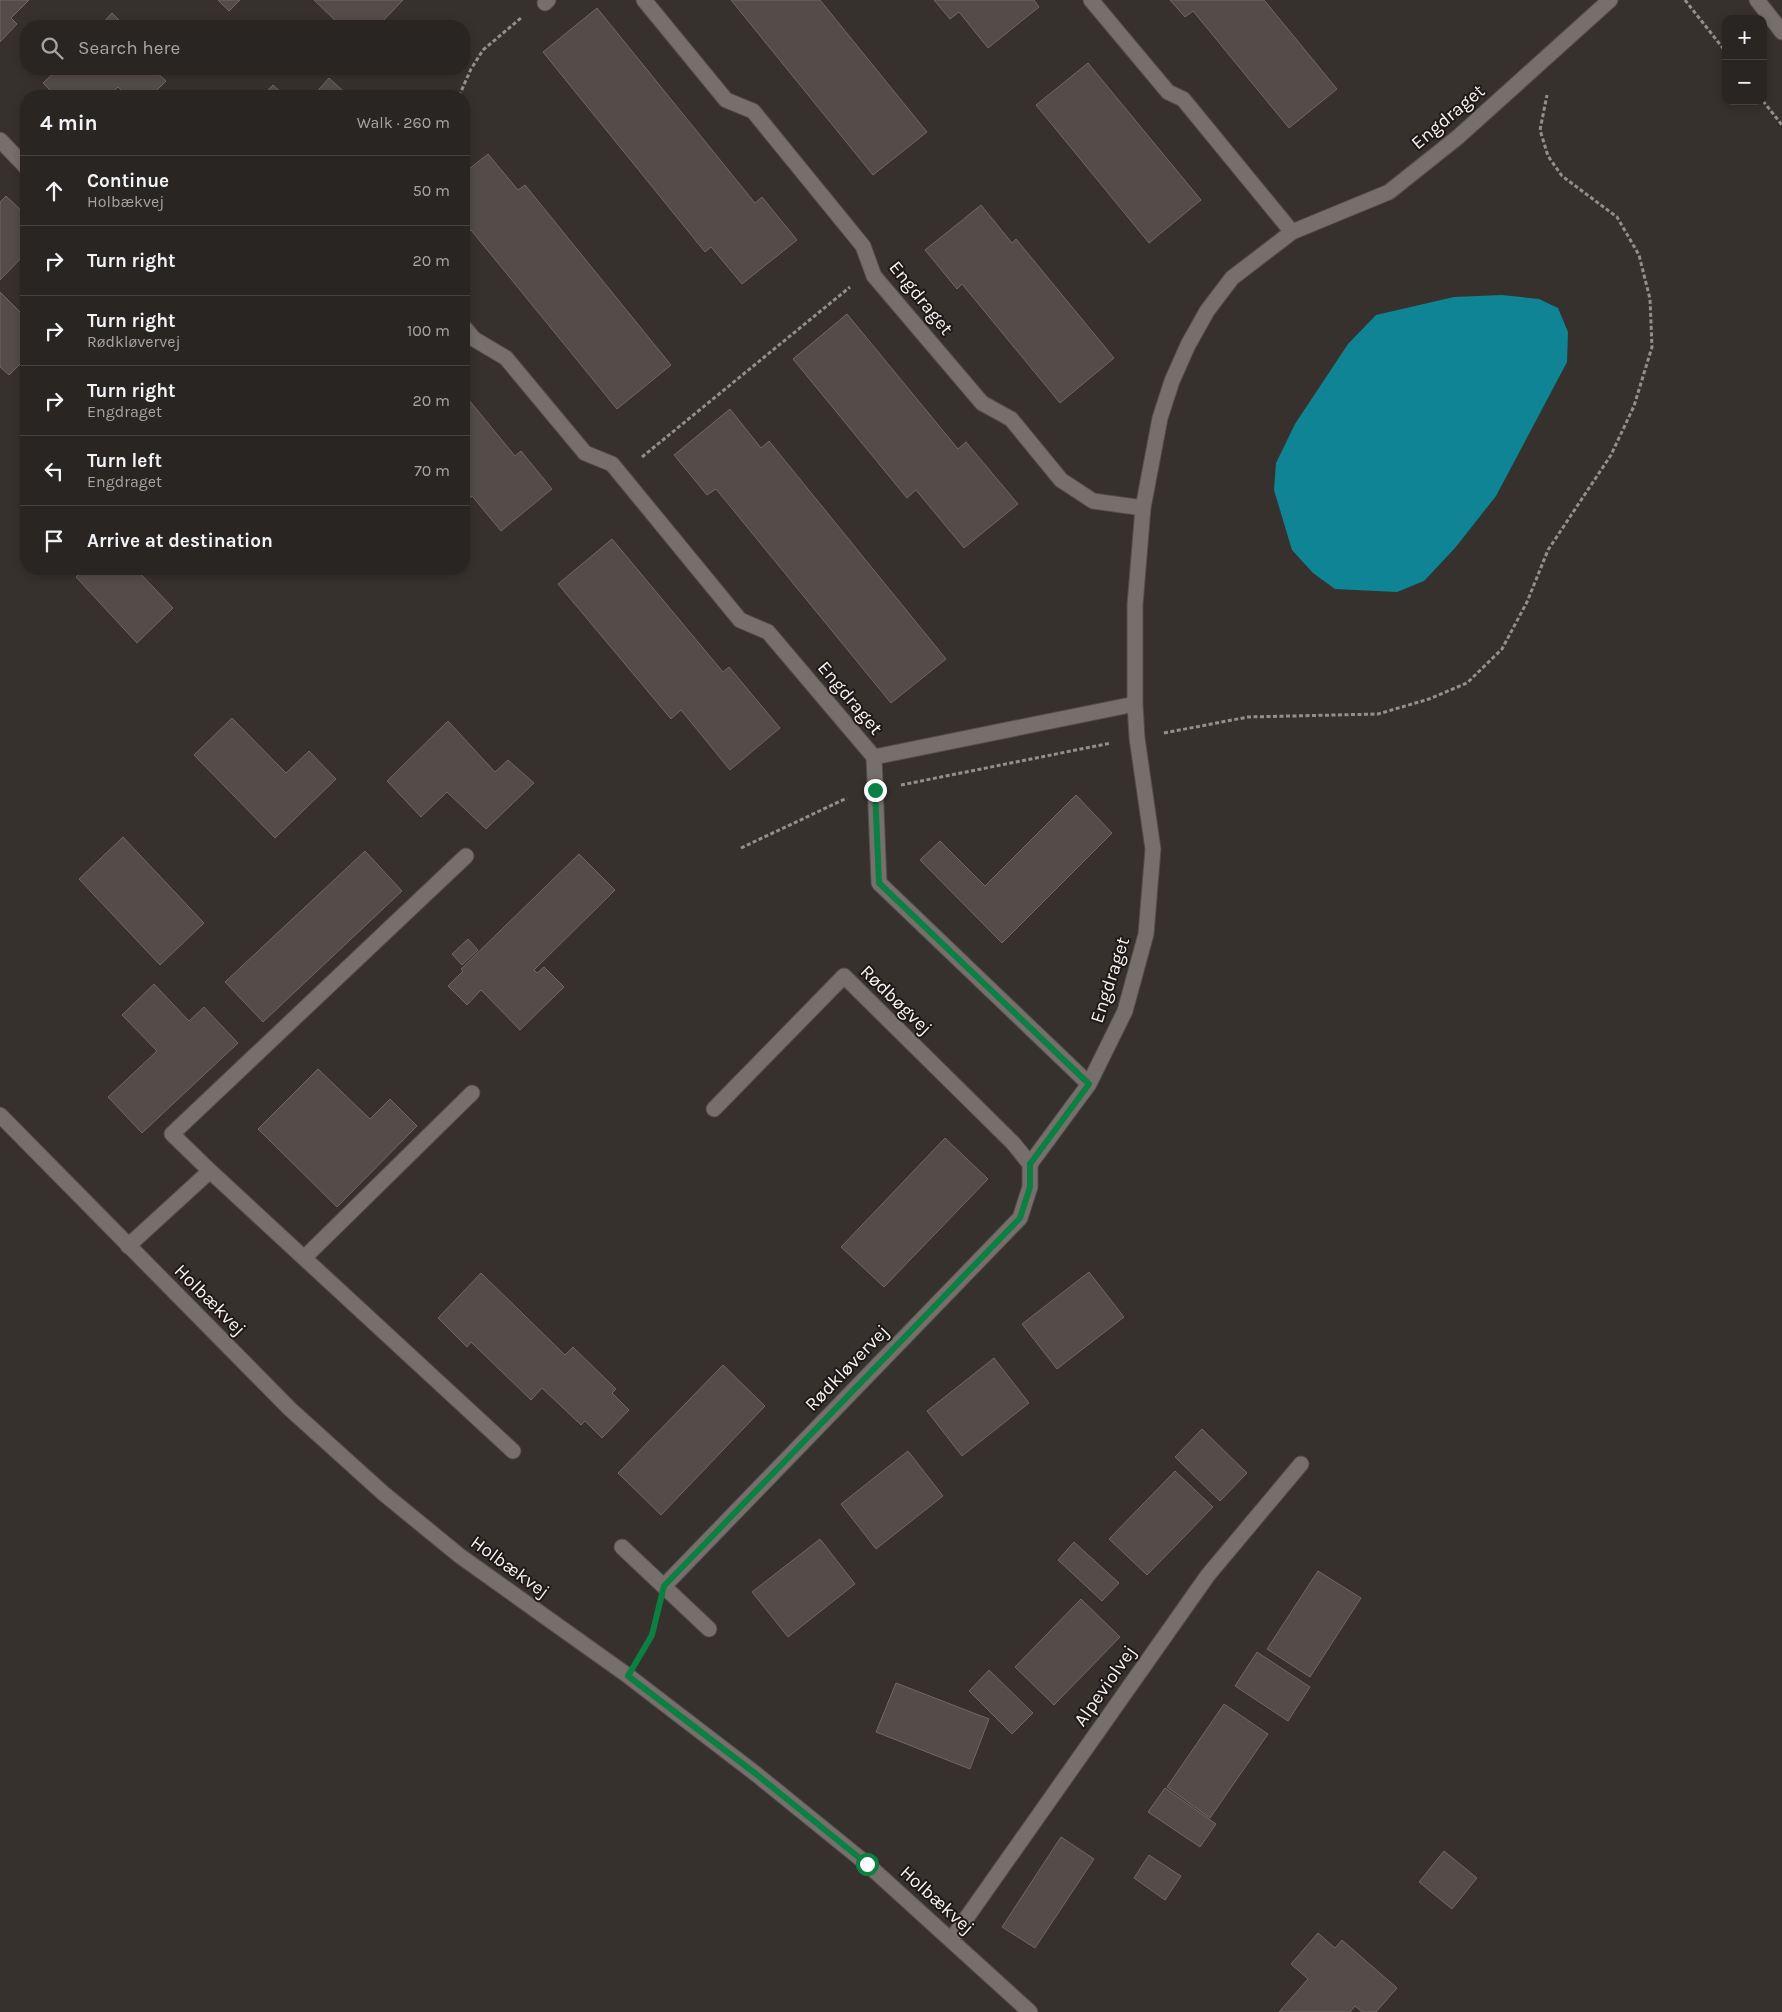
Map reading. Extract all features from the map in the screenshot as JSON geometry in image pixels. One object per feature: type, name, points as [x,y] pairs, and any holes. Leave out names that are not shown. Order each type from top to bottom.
[{"type":"street","name":"Engdraget","points":[[644,0],[726,100],[753,111],[863,246],[874,276],[982,403],[1011,419],[1061,480],[1094,501],[1143,508]]},
{"type":"street","points":[[1091,0],[1168,92],[1183,99],[1292,232]]},
{"type":"street","name":"Engdraget","points":[[1030,1164],[1089,1084],[1125,1011],[1146,934],[1153,850],[1135,704],[1135,605],[1143,508],[1160,418],[1172,381],[1188,345],[1207,311],[1232,278],[1292,232],[1389,192],[1458,137],[1610,0]]},
{"type":"street","points":[[1757,0],[1782,32]]},
{"type":"street","points":[[0,140],[20,161]]},
{"type":"street","name":"Engdraget","points":[[470,334],[474,339],[506,358],[585,453],[612,464],[740,620],[768,632],[874,757],[879,883],[1089,1084]]},
{"type":"street","name":"Engdraget","points":[[874,757],[1135,704]]},
{"type":"street","points":[[466,856],[172,1134],[513,1451]]},
{"type":"street","name":"Rødbøgvej","points":[[714,1109],[844,976],[1013,1143],[1030,1164]]},
{"type":"street","points":[[304,1258],[472,1093]]},
{"type":"street","name":"Holbækvej","points":[[0,1115],[290,1409],[382,1493],[460,1556],[628,1676],[756,1774],[860,1858],[1030,2012]]},
{"type":"street","name":"Rødkløvervej","points":[[664,1586],[1020,1218],[1030,1187],[1030,1164]]},
{"type":"street","points":[[128,1246],[210,1171]]},
{"type":"street","name":"Alpeviolvej","points":[[951,1940],[1208,1575],[1301,1464]]},
{"type":"street","points":[[622,1548],[709,1629]]},
{"type":"path","points":[[1685,0],[1722,47]]},
{"type":"path","points":[[470,71],[483,50],[528,13],[546,1]]},
{"type":"path","points":[[741,848],[857,794],[875,790],[1248,717],[1378,714],[1429,699],[1467,682],[1502,648],[1527,602],[1548,550],[1611,455],[1634,406],[1652,347],[1650,299],[1639,255],[1617,218],[1562,176],[1548,156],[1540,130],[1549,84],[1547,57]]},
{"type":"path","points":[[462,90],[468,75]]},
{"type":"path","points":[[1766,105],[1782,125]]},
{"type":"path","points":[[620,475],[871,269]]},
{"type":"path","points":[[628,1676],[652,1635],[664,1586]]},
{"type":"water","points":[[1502,295],[1539,299],[1558,308],[1568,332],[1567,362],[1496,496],[1455,548],[1424,581],[1397,592],[1335,589],[1313,573],[1292,550],[1274,490],[1276,463],[1295,424],[1348,344],[1376,315],[1454,297]]},
{"type":"building","points":[[0,0],[29,0],[11,18],[17,24],[0,42]]},
{"type":"building","points":[[218,0],[240,0],[229,11]]},
{"type":"building","points":[[314,0],[403,0],[384,20],[335,20]]},
{"type":"building","points":[[731,0],[820,0],[927,132],[873,175]]},
{"type":"building","points":[[934,0],[1034,0],[1039,7],[988,48],[959,12],[950,19]]},
{"type":"building","points":[[1170,0],[1264,0],[1337,89],[1289,128],[1193,11],[1185,17]]},
{"type":"building","points":[[597,8],[755,203],[762,197],[797,240],[742,284],[711,247],[705,252],[543,52]]},
{"type":"building","points":[[112,13],[119,20],[106,20]]},
{"type":"building","points":[[1088,63],[1201,200],[1149,243],[1036,105]]},
{"type":"building","points":[[52,75],[160,75],[166,81],[157,90],[121,90],[118,87],[115,90],[50,90],[43,83]]},
{"type":"building","points":[[329,78],[342,90],[318,90]]},
{"type":"building","points":[[273,85],[278,90],[268,90]]},
{"type":"building","points":[[488,154],[518,190],[525,185],[671,365],[617,409],[470,231],[470,168]]},
{"type":"building","points":[[6,196],[20,209],[20,259],[0,280],[0,202]]},
{"type":"building","points":[[981,205],[1012,243],[1016,239],[1114,358],[1060,403],[962,284],[957,289],[925,250]]},
{"type":"building","points":[[0,292],[20,312],[20,364],[9,375],[0,367]]},
{"type":"building","points":[[847,314],[958,449],[966,442],[1018,504],[964,548],[916,490],[907,498],[793,359]]},
{"type":"building","points":[[470,401],[515,456],[521,451],[552,489],[501,531],[472,496],[470,498]]},
{"type":"building","points":[[730,409],[761,448],[769,441],[946,659],[891,703],[716,489],[707,495],[674,455]]},
{"type":"building","points":[[612,539],[723,672],[729,667],[780,728],[730,770],[681,710],[671,719],[558,584]]},
{"type":"building","points":[[78,575],[142,575],[173,608],[137,643],[76,577]]},
{"type":"building","points":[[232,718],[286,773],[309,751],[336,779],[275,838],[194,755]]},
{"type":"building","points":[[448,721],[495,772],[508,760],[534,783],[486,829],[447,792],[421,817],[387,781]]},
{"type":"building","points":[[1076,795],[1112,833],[1002,943],[920,860],[940,841],[985,886]]},
{"type":"building","points":[[123,837],[204,923],[160,965],[79,879]]},
{"type":"building","points":[[365,851],[402,891],[263,1022],[225,982]]},
{"type":"building","points":[[579,854],[615,890],[534,970],[537,973],[544,967],[564,987],[520,1030],[481,990],[467,1005],[448,986],[463,971],[461,969]]},
{"type":"building","points":[[468,939],[478,950],[462,965],[452,954]]},
{"type":"building","points":[[154,984],[189,1021],[204,1007],[238,1043],[142,1133],[108,1097],[157,1051],[122,1015]]},
{"type":"building","points":[[318,1069],[370,1119],[390,1099],[417,1126],[337,1207],[258,1129]]},
{"type":"building","points":[[945,1138],[988,1179],[884,1287],[841,1247]]},
{"type":"building","points":[[1089,1272],[1124,1317],[1057,1369],[1022,1324]]},
{"type":"building","points":[[481,1273],[565,1355],[573,1347],[616,1389],[612,1393],[629,1410],[602,1438],[585,1421],[581,1425],[542,1388],[531,1400],[471,1342],[467,1347],[438,1318]]},
{"type":"building","points":[[994,1358],[1029,1403],[962,1456],[927,1411]]},
{"type":"building","points":[[723,1365],[765,1406],[661,1515],[618,1473]]},
{"type":"building","points":[[1202,1429],[1247,1473],[1220,1501],[1175,1457]]},
{"type":"building","points":[[908,1451],[943,1496],[876,1549],[841,1504]]},
{"type":"building","points":[[1175,1471],[1213,1507],[1147,1575],[1109,1539]]},
{"type":"building","points":[[820,1539],[855,1584],[788,1637],[752,1592]]},
{"type":"building","points":[[1074,1542],[1119,1583],[1102,1601],[1058,1560]]},
{"type":"building","points":[[1318,1571],[1361,1598],[1310,1677],[1267,1649]]},
{"type":"building","points":[[1081,1599],[1120,1637],[1054,1705],[1015,1667]]},
{"type":"building","points":[[1257,1652],[1310,1687],[1288,1721],[1235,1686]]},
{"type":"building","points":[[989,1670],[1033,1713],[1012,1734],[969,1691]]},
{"type":"building","points":[[896,1683],[989,1719],[970,1769],[876,1732]]},
{"type":"building","points":[[1224,1704],[1268,1734],[1210,1818],[1167,1787]]},
{"type":"building","points":[[1165,1788],[1216,1824],[1200,1847],[1148,1812]]},
{"type":"building","points":[[1061,1837],[1094,1859],[1035,1948],[1002,1927]]},
{"type":"building","points":[[1444,1851],[1477,1878],[1452,1909],[1419,1882]]},
{"type":"building","points":[[1149,1855],[1181,1876],[1165,1900],[1134,1878]]},
{"type":"building","points":[[1318,1933],[1335,1948],[1342,1940],[1397,1988],[1376,2012],[1362,2012],[1355,2006],[1350,2012],[1279,2012],[1308,1979],[1291,1964]]},
{"type":"route","points":[[867,1864],[756,1774],[628,1676],[652,1635],[664,1586],[1020,1218],[1030,1187],[1030,1164],[1089,1084],[879,883],[875,790]]}]
